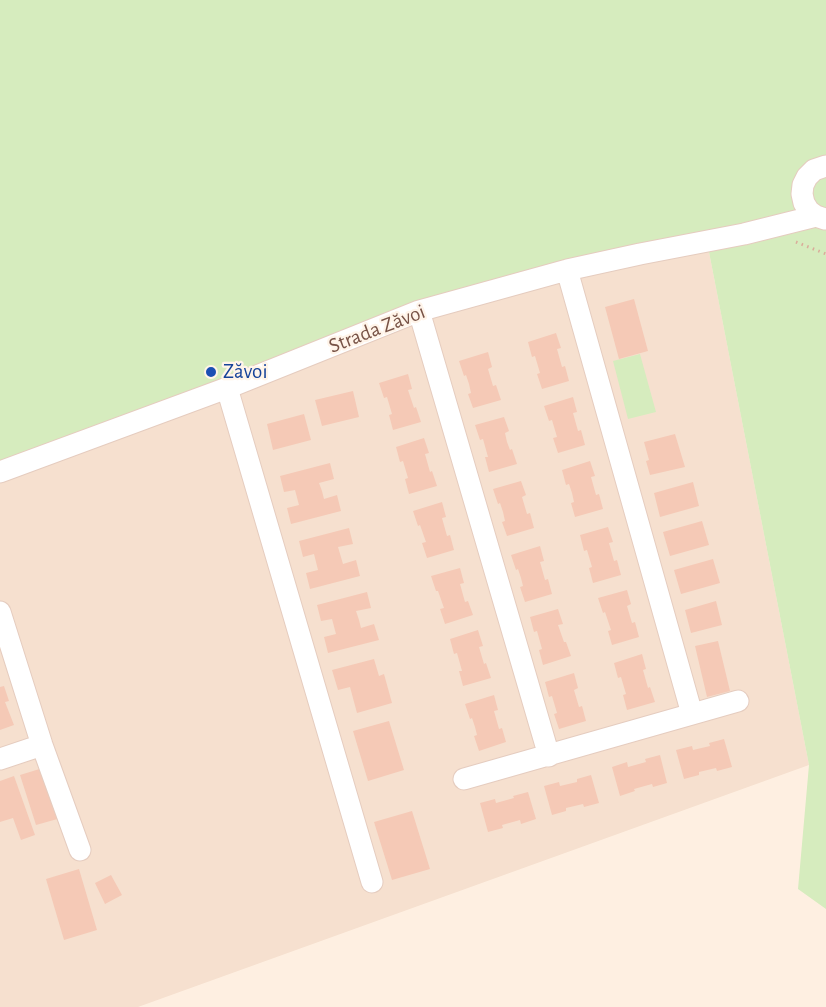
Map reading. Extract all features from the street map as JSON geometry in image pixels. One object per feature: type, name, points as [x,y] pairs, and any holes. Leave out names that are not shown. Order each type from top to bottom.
[{"type":"street","points":[[768,228],[802,194],[807,177],[814,170],[826,166]]},
{"type":"street","name":"Strada Zăvoi","points":[[802,194],[809,211],[821,218]]},
{"type":"street","name":"Strada Zăvoi","points":[[0,472],[227,388],[419,311],[567,270],[821,218]]},
{"type":"street","points":[[567,270],[692,714]]},
{"type":"street","points":[[419,311],[549,756]]},
{"type":"street","points":[[227,388],[372,882]]},
{"type":"street","points":[[0,612],[42,745],[80,850]]},
{"type":"street","points":[[464,779],[738,701]]},
{"type":"street","points":[[0,759],[42,745]]},
{"type":"shaded area","points":[[709,252],[809,765],[138,1007],[0,1007],[0,472],[419,311],[563,277]]},
{"type":"green space","points":[[0,0],[826,0],[826,909],[798,889],[809,765],[709,252],[563,277],[419,311],[0,472]]},
{"type":"green space","points":[[640,354],[656,412],[628,419],[613,361]]},
{"type":"building","points":[[634,299],[648,351],[619,359],[605,307]]},
{"type":"building","points":[[556,333],[561,348],[557,349],[569,381],[542,389],[535,356],[532,357],[528,342]]},
{"type":"building","points":[[488,352],[492,367],[488,369],[493,386],[496,385],[501,400],[473,408],[468,394],[471,393],[469,384],[459,361]]},
{"type":"building","points":[[408,374],[412,389],[408,390],[421,422],[393,430],[389,415],[392,414],[387,397],[384,398],[379,383]]},
{"type":"building","points":[[353,391],[359,417],[322,426],[315,400]]},
{"type":"building","points":[[573,397],[577,412],[573,413],[585,445],[558,453],[553,438],[557,437],[552,420],[549,421],[544,406]]},
{"type":"building","points":[[304,414],[311,440],[273,450],[267,424]]},
{"type":"building","points":[[504,417],[509,431],[505,433],[507,442],[517,464],[489,472],[483,439],[480,440],[475,425]]},
{"type":"building","points":[[675,434],[685,467],[650,475],[644,442]]},
{"type":"building","points":[[424,438],[429,453],[425,454],[437,486],[409,494],[405,479],[408,478],[396,447]]},
{"type":"building","points":[[590,461],[595,476],[591,477],[603,509],[575,517],[571,503],[574,502],[572,493],[569,484],[566,485],[562,470]]},
{"type":"building","points":[[330,463],[334,479],[319,483],[324,499],[337,495],[341,511],[291,524],[287,508],[299,505],[295,490],[284,492],[280,476]]},
{"type":"building","points":[[521,481],[526,495],[522,497],[534,528],[507,536],[502,522],[505,521],[503,512],[493,489]]},
{"type":"building","points":[[693,482],[699,506],[660,517],[654,493]]},
{"type":"building","points":[[442,502],[446,517],[442,518],[454,550],[427,558],[422,543],[426,542],[413,511]]},
{"type":"building","points":[[702,521],[709,545],[670,556],[663,532]]},
{"type":"building","points":[[608,527],[613,542],[609,543],[621,575],[593,583],[589,568],[592,567],[587,550],[584,551],[580,535]]},
{"type":"building","points":[[349,528],[353,544],[338,547],[343,564],[356,560],[360,576],[310,589],[306,573],[318,570],[314,554],[303,557],[299,541]]},
{"type":"building","points":[[540,546],[544,561],[540,562],[552,594],[525,602],[520,587],[523,586],[521,578],[511,555]]},
{"type":"building","points":[[713,559],[720,583],[681,594],[674,570]]},
{"type":"building","points":[[460,568],[464,583],[460,584],[465,602],[468,601],[473,615],[445,624],[440,609],[444,608],[431,576]]},
{"type":"building","points":[[627,590],[631,604],[627,606],[639,637],[612,645],[608,631],[611,630],[598,598]]},
{"type":"building","points":[[367,592],[371,608],[356,611],[361,628],[374,624],[379,640],[328,653],[324,637],[336,634],[332,619],[321,621],[317,605]]},
{"type":"building","points":[[716,601],[722,625],[691,633],[685,610]]},
{"type":"building","points":[[558,609],[563,624],[558,625],[571,656],[543,665],[539,650],[542,649],[530,617]]},
{"type":"building","points":[[478,630],[483,646],[479,647],[491,678],[463,686],[459,671],[462,671],[450,639]]},
{"type":"building","points":[[718,641],[730,691],[707,697],[695,646]]},
{"type":"building","points":[[642,654],[646,669],[643,670],[655,702],[627,710],[623,695],[626,694],[614,663]]},
{"type":"building","points":[[374,659],[379,676],[384,674],[392,703],[357,713],[350,687],[338,690],[332,670]]},
{"type":"building","points":[[574,673],[578,688],[574,690],[586,721],[559,729],[552,696],[549,697],[545,682]]},
{"type":"building","points":[[4,686],[9,701],[5,702],[14,725],[0,730],[0,687]]},
{"type":"building","points":[[494,695],[498,710],[494,711],[499,729],[502,728],[506,742],[479,751],[474,736],[477,735],[475,727],[465,704]]},
{"type":"building","points":[[389,721],[404,770],[368,781],[353,731]]},
{"type":"building","points":[[724,739],[732,767],[699,772],[699,775],[684,779],[676,750],[692,746],[693,750],[710,746],[709,743]]},
{"type":"building","points":[[660,755],[667,783],[653,787],[652,784],[620,796],[612,767],[627,762],[628,767]]},
{"type":"building","points":[[46,767],[61,818],[36,825],[20,775]]},
{"type":"building","points":[[591,775],[599,803],[566,808],[566,811],[552,815],[544,786],[559,782],[560,786],[577,782],[577,779]]},
{"type":"building","points":[[14,776],[35,835],[21,840],[13,818],[0,822],[0,781]]},
{"type":"building","points":[[528,792],[536,819],[521,824],[520,820],[488,832],[480,803],[495,799],[496,803]]},
{"type":"building","points":[[412,811],[430,869],[392,880],[374,822]]},
{"type":"building","points":[[79,869],[97,930],[64,940],[46,879]]},
{"type":"building","points":[[111,875],[122,895],[105,904],[95,883]]},
{"type":"place","name":"Zăvoi","points":[[211,372]]}]
